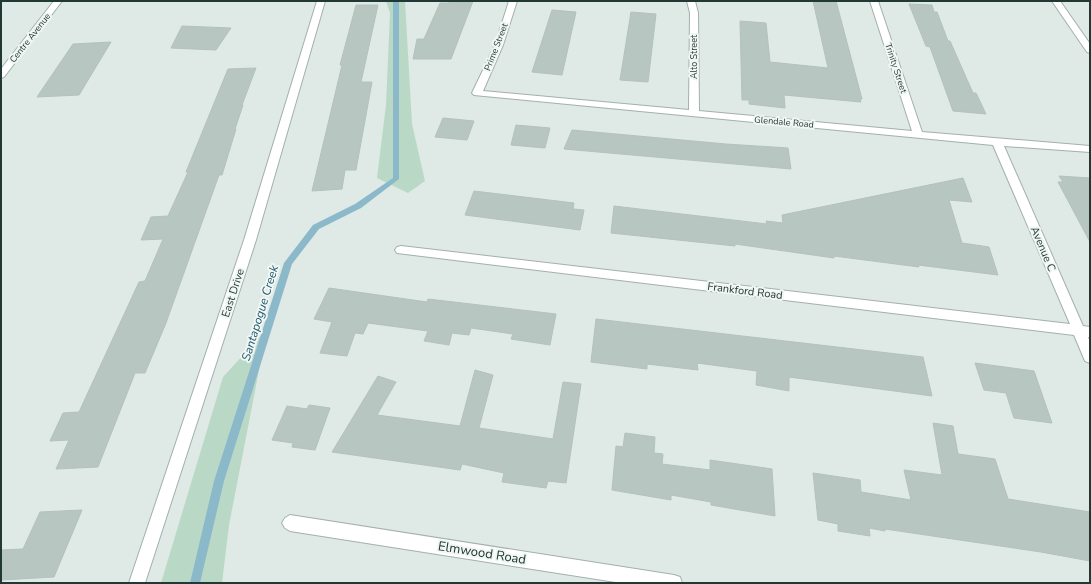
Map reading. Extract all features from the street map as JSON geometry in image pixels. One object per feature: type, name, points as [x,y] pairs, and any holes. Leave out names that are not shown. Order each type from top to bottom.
[{"type":"street","name":"Centre Avenue","points":[[1,75],[58,1]]},
{"type":"street","name":"East Drive","points":[[137,583],[250,240],[321,1]]},
{"type":"street","name":"Prime Street","points":[[477,93],[499,45],[513,1]]},
{"type":"street","name":"Alto Street","points":[[691,1],[694,13],[694,113]]},
{"type":"street","name":"Trinity Street","points":[[874,1],[918,134]]},
{"type":"street","points":[[1056,1],[1090,50]]},
{"type":"street","name":"Glendale Road","points":[[477,93],[997,142],[1090,149]]},
{"type":"street","name":"Avenue C","points":[[997,142],[1084,331],[1090,357]]},
{"type":"street","name":"Frankford Road","points":[[401,250],[1084,331]]},
{"type":"street","name":"Elmwood Road","points":[[290,523],[674,583]]},
{"type":"green space","points":[[386,1],[405,1],[412,124],[425,181],[408,193],[377,178],[386,105],[390,13]]},
{"type":"green space","points":[[267,329],[229,525],[222,583],[161,583],[223,377]]},
{"type":"building","points":[[450,1],[473,1],[451,59],[413,59],[417,39],[424,39],[440,3],[449,3]]},
{"type":"building","points":[[813,1],[836,1],[862,99],[860,99],[861,102],[784,95],[785,108],[749,104],[749,100],[742,100],[740,21],[766,23],[770,62],[828,68]]},
{"type":"building","points":[[909,4],[932,5],[934,12],[937,12],[948,41],[950,41],[973,93],[976,93],[986,114],[953,111],[930,47],[926,46]]},
{"type":"building","points":[[356,5],[378,5],[361,82],[372,82],[356,170],[345,170],[342,189],[312,191],[342,65],[340,65]]},
{"type":"building","points":[[552,10],[576,12],[562,75],[532,72]]},
{"type":"building","points":[[631,12],[656,14],[648,82],[620,80]]},
{"type":"building","points":[[182,26],[231,28],[216,50],[171,48]]},
{"type":"building","points":[[111,42],[79,95],[37,97],[73,44]]},
{"type":"building","points":[[256,68],[242,105],[222,175],[219,175],[166,323],[145,373],[135,373],[98,467],[56,469],[69,440],[50,441],[63,413],[79,412],[139,282],[145,281],[163,239],[141,240],[151,217],[168,216],[188,172],[186,172],[228,69]]},
{"type":"building","points":[[443,118],[474,121],[467,140],[435,137]]},
{"type":"building","points":[[516,125],[550,128],[545,148],[511,145]]},
{"type":"building","points":[[572,130],[788,148],[791,169],[564,149]]},
{"type":"building","points":[[1059,176],[1090,178],[1090,242],[1058,182],[1063,182]]},
{"type":"building","points":[[963,178],[972,202],[949,200],[962,243],[989,247],[998,275],[834,256],[834,258],[735,244],[735,246],[611,233],[614,206],[767,224],[766,221],[783,223],[782,215]]},
{"type":"building","points":[[474,191],[574,203],[573,209],[584,210],[580,230],[465,215]]},
{"type":"building","points":[[329,288],[427,302],[428,299],[556,314],[550,345],[511,339],[513,334],[471,328],[469,335],[452,333],[449,345],[424,341],[428,331],[368,323],[363,334],[355,333],[347,356],[320,353],[332,322],[314,319]]},
{"type":"building","points":[[596,319],[923,357],[932,396],[789,377],[789,391],[756,385],[757,371],[697,363],[698,370],[647,364],[647,369],[591,362]]},
{"type":"building","points":[[975,363],[1034,371],[1052,423],[1014,418],[1006,393],[984,390]]},
{"type":"building","points":[[475,370],[493,375],[479,428],[553,439],[563,382],[581,384],[566,483],[548,481],[546,488],[502,482],[504,473],[462,464],[460,470],[332,452],[378,376],[396,382],[377,415],[460,426]]},
{"type":"building","points":[[309,405],[330,408],[315,450],[292,447],[293,443],[272,440],[287,406],[307,409]]},
{"type":"building","points":[[933,423],[953,426],[958,454],[995,459],[1008,499],[1090,512],[1090,561],[1041,552],[885,529],[885,531],[869,528],[870,536],[838,531],[838,524],[818,520],[813,473],[860,480],[861,492],[911,500],[904,470],[942,475]]},
{"type":"building","points":[[625,433],[655,437],[654,453],[663,454],[662,464],[710,470],[710,460],[772,469],[775,516],[711,505],[711,502],[671,495],[671,500],[612,490],[616,446],[623,447]]},
{"type":"building","points":[[82,510],[54,577],[1,580],[1,550],[23,549],[40,512]]},
{"type":"waterway","name":"Santapogue Creek","points":[[195,583],[219,481],[288,263],[316,227],[358,206],[396,179],[396,1]]}]
